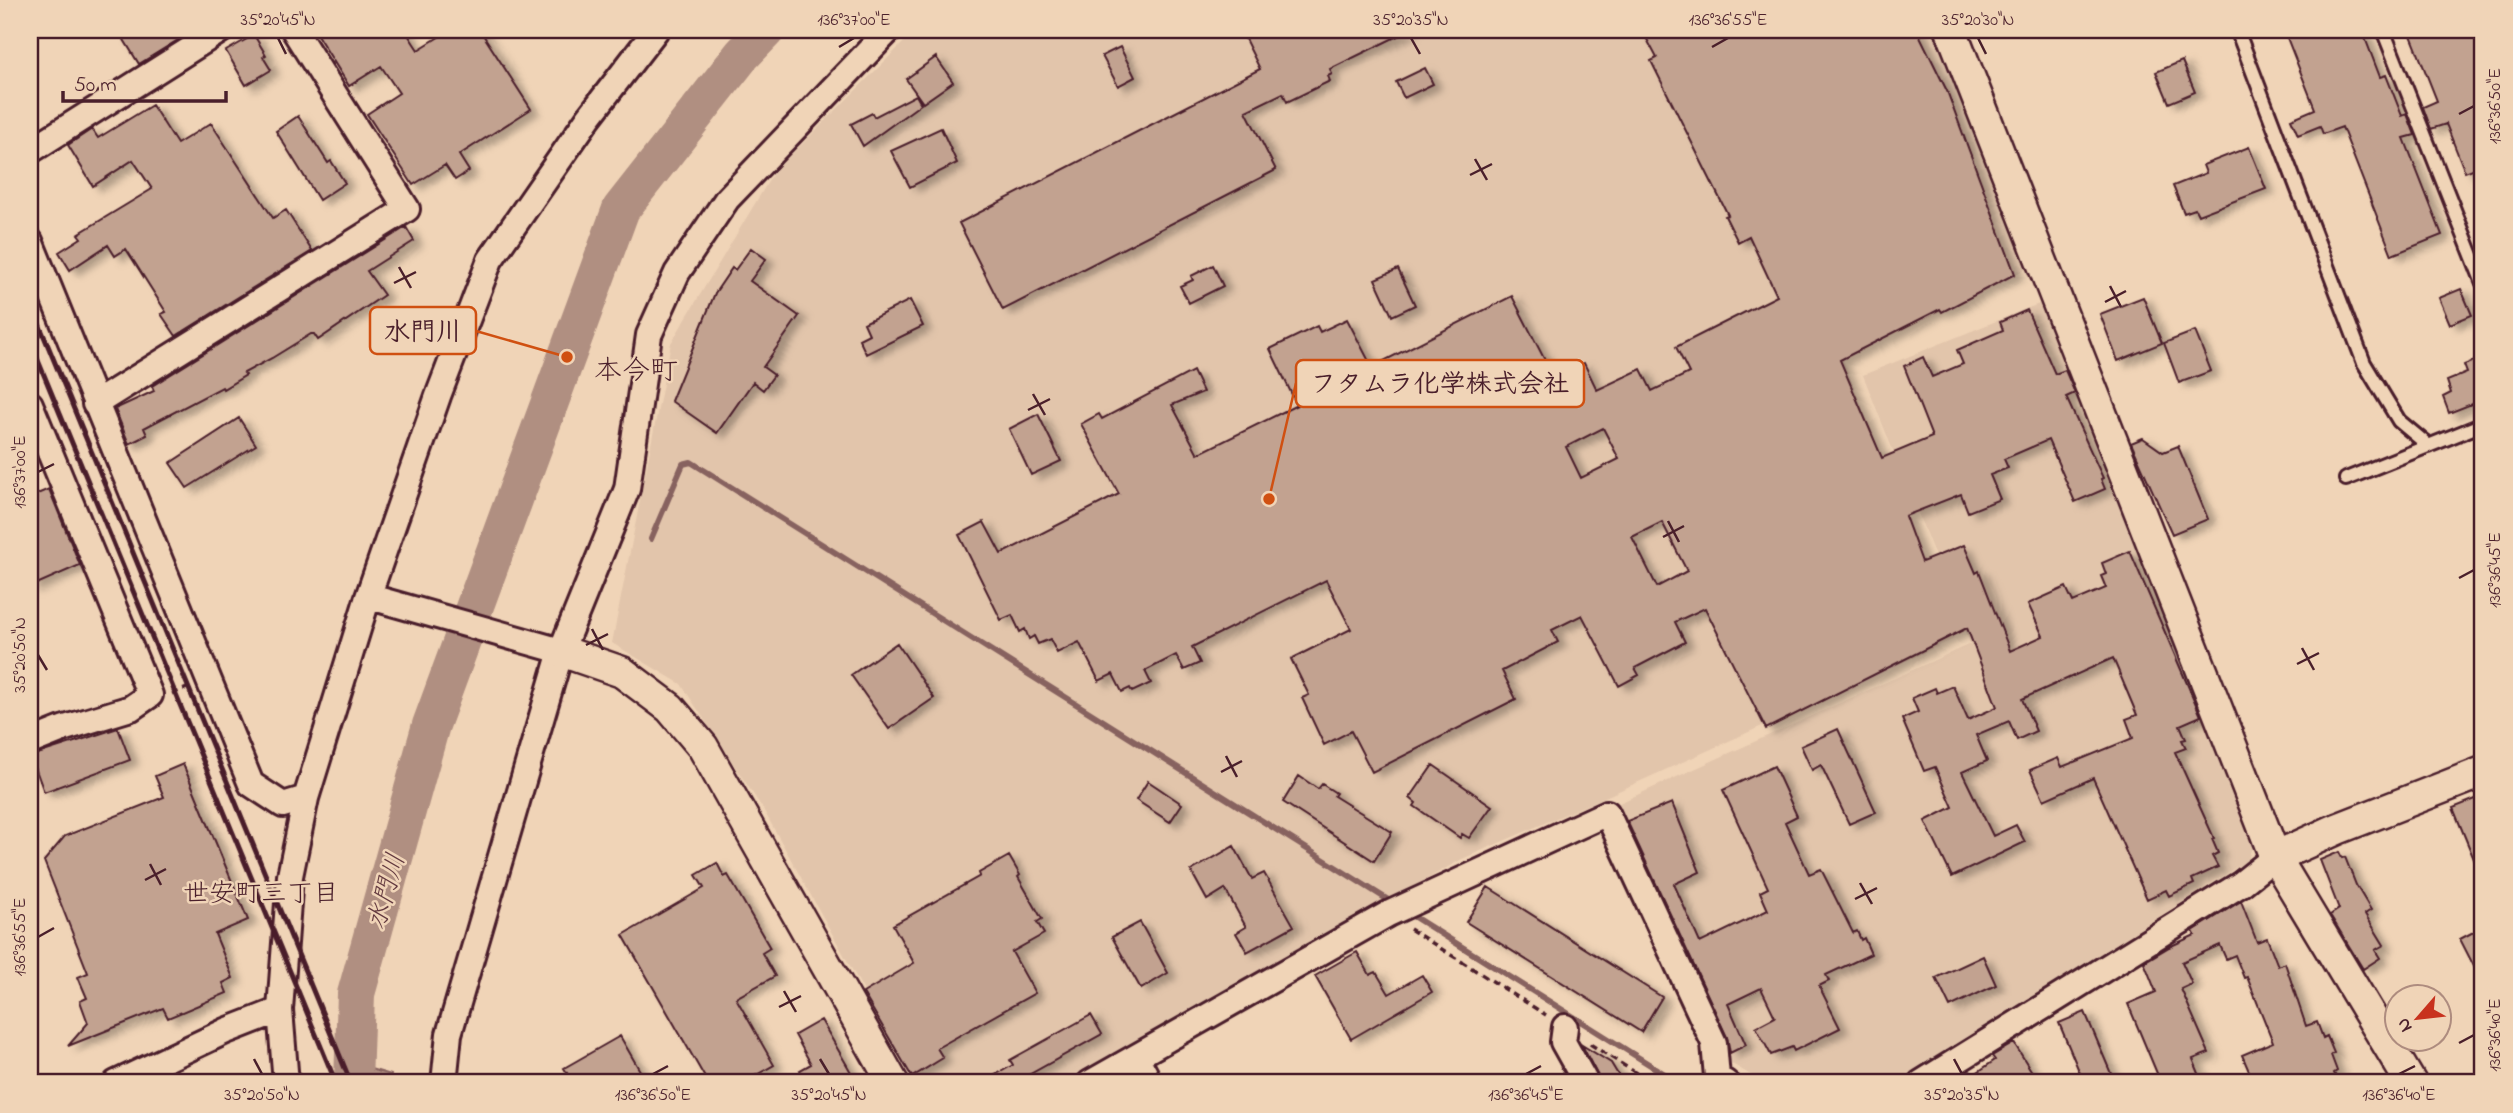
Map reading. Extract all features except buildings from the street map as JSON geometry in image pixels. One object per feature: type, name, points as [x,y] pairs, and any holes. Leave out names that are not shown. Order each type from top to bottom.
[{"type":"street","points":[[30,151],[221,30]]},
{"type":"street","points":[[96,404],[407,209],[294,30]]},
{"type":"street","points":[[286,1083],[280,1010],[290,876],[306,798],[374,600],[439,396],[490,260],[589,117],[656,30]]},
{"type":"street","points":[[444,1083],[449,1034],[551,647],[627,489],[649,335],[677,273],[727,199],[889,30]]},
{"type":"street","points":[[1951,30],[2275,857],[2411,1083]]},
{"type":"street","points":[[30,241],[251,784],[283,805],[306,798]]},
{"type":"street","points":[[30,404],[150,695],[131,708],[65,728],[30,742]]},
{"type":"street","points":[[374,600],[551,647],[622,672],[670,708],[703,747],[893,1083]]},
{"type":"street","points":[[1921,1083],[2241,884],[2275,857],[2337,829],[2483,772]]},
{"type":"street","points":[[1090,1083],[1388,915],[1607,813],[1714,1043],[1717,1077],[1726,1083]]},
{"type":"street","points":[[116,1083],[226,1031],[280,1010]]},
{"type":"street","points":[[1565,1027],[1563,1042],[1586,1083]]},
{"type":"street","points":[[1136,1057],[1150,1083]]},
{"type":"lane","points":[[2237,30],[2364,363],[2399,421],[2429,446]]},
{"type":"lane","points":[[2382,30],[2483,283]]},
{"type":"lane","points":[[2346,479],[2483,424]]},
{"type":"path","points":[[150,695],[162,698],[208,679]]},
{"type":"path","points":[[1388,915],[1652,1083]]},
{"type":"shaded area","points":[[916,30],[1940,30],[2032,266],[1843,359],[1954,639],[1462,859],[1068,1083],[915,1083],[763,809],[681,684],[612,643],[671,343],[774,172]]},
{"type":"shaded area","points":[[2046,301],[2255,836],[2248,860],[1897,1083],[1764,1083],[1729,1062],[1615,805],[1970,644],[1863,375]]},
{"type":"shaded area","points":[[347,1062],[391,1075],[390,1083],[343,1083]]},
{"type":"waterway","name":"水門川","points":[[353,1083],[356,994],[431,725],[621,209],[742,55],[766,30]]},
{"type":"waterway","points":[[651,539],[683,464],[691,462],[1393,903]]},
{"type":"waterway","points":[[1408,913],[1679,1083]]},
{"type":"railway","points":[[30,302],[351,1083]]},
{"type":"railway","points":[[30,341],[336,1083]]},
{"type":"place","name":"水門川","points":[[567,357]]},
{"type":"place","name":"フタムラ化学株式会社","points":[[1269,499]]},
{"type":"district","name":"本今町","points":[[636,369]]},
{"type":"district","name":"世安町三丁目","points":[[261,892]]}]
